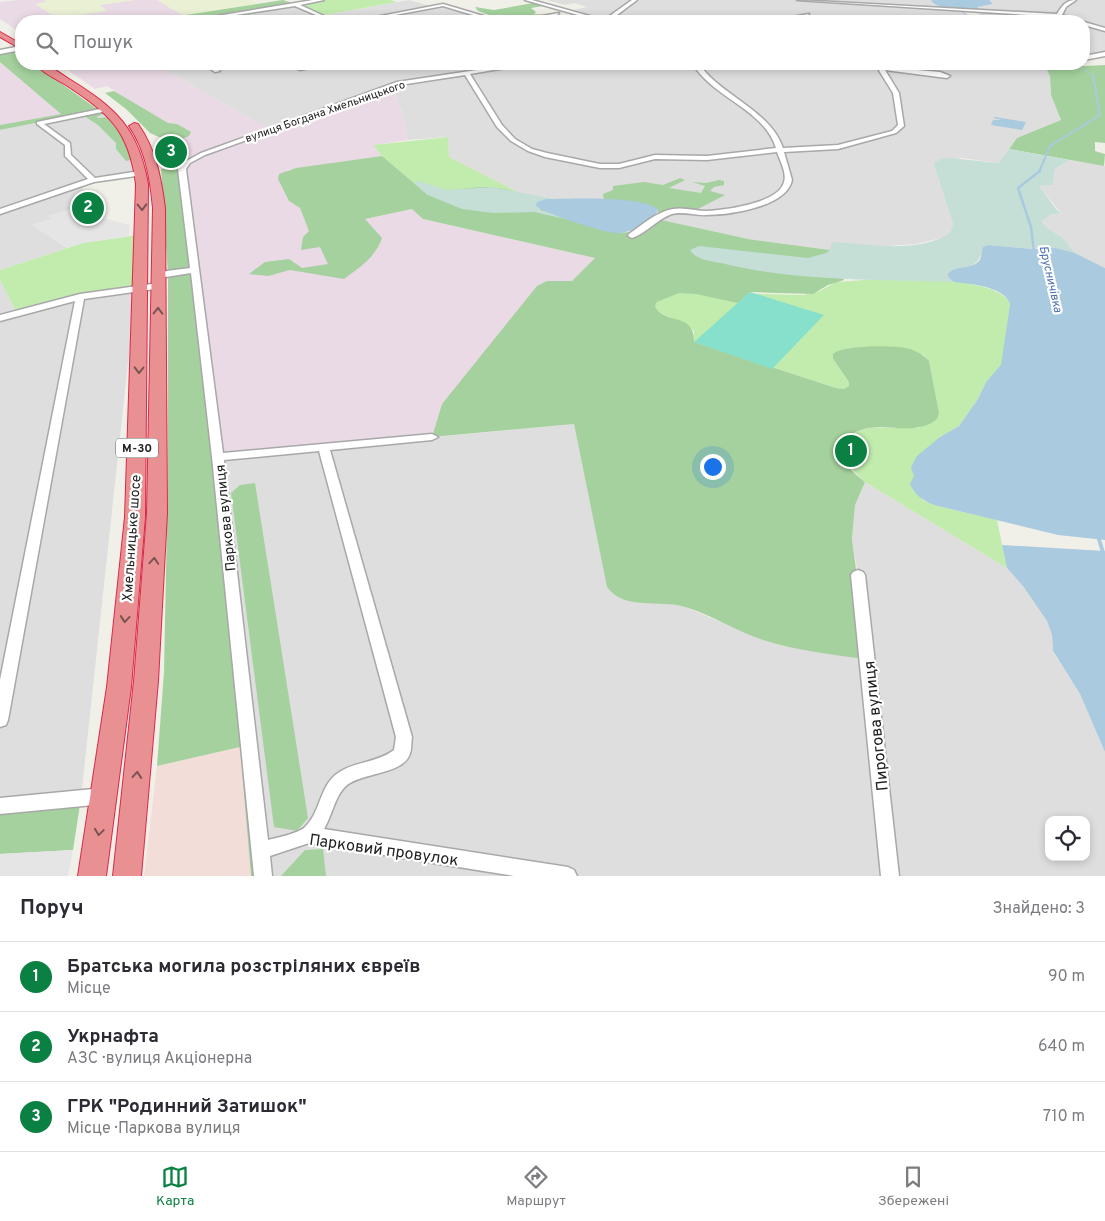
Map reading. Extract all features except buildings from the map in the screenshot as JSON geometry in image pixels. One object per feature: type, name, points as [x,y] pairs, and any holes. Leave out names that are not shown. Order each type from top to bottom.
[{"type":"highway","points":[[0,34],[15,44]]},
{"type":"highway","name":"Хмельницьке шосе","points":[[48,70],[105,110],[116,121],[131,141],[148,172]]},
{"type":"highway","name":"Хмельницьке шосе","points":[[61,70],[99,94],[128,119],[143,139],[148,172],[142,210],[153,283],[156,513],[146,681],[127,876]]},
{"type":"highway","name":"Хмельницьке шосе","points":[[92,876],[119,687],[135,517],[153,283]]},
{"type":"street","points":[[227,15],[322,0]]},
{"type":"street","points":[[527,0],[582,15]]},
{"type":"street","points":[[613,15],[635,0]]},
{"type":"street","points":[[799,0],[807,15]]},
{"type":"street","points":[[799,0],[1043,15]]},
{"type":"street","points":[[1060,15],[1064,6],[1074,0]]},
{"type":"street","points":[[295,4],[320,15]]},
{"type":"street","points":[[389,15],[443,5],[478,15]]},
{"type":"street","points":[[551,15],[557,14]]},
{"type":"street","points":[[1090,26],[1105,30]]},
{"type":"street","points":[[0,50],[15,49]]},
{"type":"street","points":[[1090,58],[1105,54]]},
{"type":"street","points":[[1090,60],[1105,61]]},
{"type":"street","name":"вулиця Богдана Хмельницького","points":[[188,162],[203,154],[394,85],[481,70]]},
{"type":"street","points":[[632,236],[670,212],[716,213],[771,199],[786,187],[789,179],[775,137],[741,104],[709,81],[699,70]]},
{"type":"street","points":[[466,72],[504,132],[527,148],[553,156],[614,166],[652,157],[707,158],[780,150],[838,147],[886,135],[897,131],[901,126],[896,93],[882,70]]},
{"type":"street","points":[[910,70],[947,76]]},
{"type":"street","points":[[93,180],[68,156],[68,144],[39,123],[105,110]]},
{"type":"street","name":"Паркова вулиця","points":[[188,162],[182,169],[218,457],[263,876]]},
{"type":"street","points":[[0,212],[93,180],[148,172]]},
{"type":"street","points":[[0,318],[80,297],[153,283],[195,270]]},
{"type":"street","points":[[0,720],[80,297]]},
{"type":"street","points":[[218,457],[432,438]]},
{"type":"street","points":[[309,836],[322,816],[334,787],[341,779],[353,773],[392,763],[402,754],[404,737],[324,448]]},
{"type":"street","name":"Пирогова вулиця","points":[[858,575],[890,876]]},
{"type":"street","points":[[0,806],[104,796]]},
{"type":"street","name":"Парковий провулок","points":[[261,851],[309,836],[568,876]]},
{"type":"shaded area","points":[[44,0],[47,2],[36,5],[106,11],[99,5],[135,0],[157,0],[182,15],[15,15],[15,29],[0,19],[0,2]]},
{"type":"shaded area","points":[[409,0],[434,7],[442,6],[480,15],[325,15]]},
{"type":"shaded area","points":[[547,0],[631,0],[610,15],[584,15],[570,11],[587,7],[574,3],[565,5]]},
{"type":"shaded area","points":[[635,0],[957,0],[959,8],[969,15],[614,15]]},
{"type":"shaded area","points":[[989,0],[1105,0],[1105,54],[1090,57],[1090,15],[979,14],[977,7],[993,4]]},
{"type":"shaded area","points":[[292,5],[317,15],[227,15]]},
{"type":"shaded area","points":[[0,62],[29,86],[62,114],[0,125]]},
{"type":"shaded area","points":[[68,70],[165,70],[270,130],[393,85],[401,108],[408,140],[373,145],[382,156],[287,170],[289,201],[300,208],[307,226],[365,219],[412,209],[423,219],[595,258],[572,281],[547,281],[442,404],[432,437],[218,457],[182,169],[200,155],[183,158],[180,147],[173,138],[183,135],[107,86],[95,89]]},
{"type":"shaded area","points":[[165,70],[1047,70],[1050,76],[1051,95],[1061,120],[1017,138],[998,163],[962,158],[935,162],[934,165],[953,224],[950,233],[945,237],[917,244],[830,250],[748,239],[684,226],[652,218],[606,200],[554,199],[522,194],[449,157],[448,137],[408,140],[401,108],[270,130]]},
{"type":"shaded area","points":[[100,111],[111,121],[126,142],[134,170],[132,174],[93,180],[78,186],[95,196],[70,210],[48,216],[53,219],[32,225],[67,248],[0,270],[0,130]]},
{"type":"shaded area","points":[[1009,149],[1069,160],[1055,169],[1053,185],[1039,186],[1061,213],[1050,215],[1042,221],[1046,227],[1063,238],[1075,253],[1047,247],[1033,249],[989,245],[982,251],[974,265],[949,278],[954,282],[808,277],[778,274],[704,260],[690,250],[699,246],[808,258],[826,253],[830,250],[832,242],[877,246],[923,244],[950,233],[953,224],[934,165],[935,162],[944,158],[951,158],[998,163]]},
{"type":"shaded area","points":[[1069,160],[1105,166],[1105,268],[1075,253],[1063,238],[1046,227],[1042,220],[1050,215],[1061,213],[1039,186],[1053,185],[1055,169]]},
{"type":"shaded area","points":[[418,181],[447,190],[492,187],[554,199],[547,200],[538,205],[541,210],[579,222],[534,212],[493,213],[462,209],[428,195],[414,183]]},
{"type":"shaded area","points":[[70,210],[130,225],[129,236],[83,243],[67,248],[32,225],[52,219],[47,216]]},
{"type":"shaded area","points":[[0,280],[17,313],[80,297],[136,289],[81,798],[0,806]]},
{"type":"shaded area","points":[[574,424],[607,586],[612,593],[683,606],[761,639],[780,645],[868,660],[852,539],[855,505],[865,482],[1007,568],[1023,586],[1047,621],[1052,635],[1053,652],[1080,694],[1105,752],[1105,876],[263,876],[218,457]]},
{"type":"shaded area","points":[[240,747],[251,876],[144,876],[157,766]]},
{"type":"shaded area","points":[[73,850],[68,876],[0,876],[0,854]]},
{"type":"green space","points":[[44,0],[135,0],[100,5],[107,11],[78,15],[52,15],[35,4],[46,2]]},
{"type":"green space","points":[[157,0],[252,0],[261,4],[190,15],[182,15]]},
{"type":"green space","points":[[283,0],[292,3],[215,15],[186,15]]},
{"type":"green space","points":[[328,0],[391,0],[397,2],[324,15],[299,5]]},
{"type":"green space","points":[[533,3],[543,6],[531,8],[536,12],[534,14],[548,15],[489,15],[478,11],[475,7],[494,10]]},
{"type":"green space","points":[[15,51],[15,70],[42,70],[104,114],[96,117],[106,117],[115,126],[131,160],[126,161],[116,149],[116,143],[98,125],[81,114],[0,130],[0,125],[61,114],[0,62],[0,54]]},
{"type":"green space","points":[[1105,65],[1105,143],[1095,142],[1095,151],[1105,154],[1104,166],[1009,149],[1017,138],[1061,120],[1051,95],[1050,76],[1047,70],[1090,70],[1090,66]]},
{"type":"green space","points":[[114,91],[168,123],[177,124],[191,132],[189,136],[182,139],[185,142],[182,146],[177,146],[172,138],[159,137],[150,133],[126,109],[105,93]]},
{"type":"green space","points":[[448,137],[449,157],[522,194],[486,188],[464,189],[428,195],[382,156],[373,145]]},
{"type":"green space","points":[[382,156],[428,195],[466,188],[490,187],[520,193],[537,199],[617,233],[629,232],[652,218],[748,239],[830,250],[844,280],[828,285],[813,294],[750,292],[738,303],[696,294],[679,293],[657,302],[655,306],[665,316],[690,326],[694,342],[836,388],[844,389],[849,386],[849,382],[833,359],[833,354],[838,351],[868,346],[899,347],[916,351],[929,361],[939,413],[937,419],[928,425],[919,427],[868,428],[855,432],[839,445],[840,455],[843,460],[865,482],[855,505],[852,539],[868,660],[776,644],[685,607],[633,602],[614,594],[607,587],[574,424],[432,437],[442,404],[537,286],[547,281],[572,281],[595,258],[423,219],[412,209],[365,219],[382,238],[371,257],[344,279],[290,270],[268,276],[249,274],[265,262],[289,259],[302,268],[328,264],[320,247],[301,250],[303,237],[309,231],[300,208],[289,201],[278,179],[279,174],[296,168]]},
{"type":"green space","points":[[161,169],[182,169],[263,876],[251,876],[240,747],[157,766],[164,672],[168,470],[168,274]]},
{"type":"green space","points":[[680,178],[685,180],[669,188],[701,193],[705,186],[692,182],[706,183],[719,180],[724,181],[724,185],[714,187],[710,191],[725,195],[694,211],[658,212],[658,209],[604,200],[603,194],[613,190],[613,186],[644,182],[663,185]]},
{"type":"green space","points":[[138,235],[136,289],[80,297],[17,313],[0,280],[0,270],[83,243]]},
{"type":"green space","points":[[878,279],[950,281],[970,284],[989,288],[1002,295],[1010,304],[1002,365],[986,382],[978,399],[959,426],[940,437],[922,500],[934,505],[997,520],[1007,568],[865,482],[840,457],[837,451],[839,445],[858,431],[870,428],[919,428],[939,413],[929,362],[924,355],[906,348],[833,359],[849,382],[849,386],[844,389],[836,388],[694,342],[694,331],[690,327],[662,314],[655,306],[657,302],[679,292],[804,295],[820,291],[836,282]]},
{"type":"green space","points":[[750,292],[824,315],[772,369],[694,342]]},
{"type":"green space","points":[[255,483],[308,818],[297,831],[274,827],[231,493],[240,485]]},
{"type":"green space","points":[[81,798],[73,850],[0,854],[0,806]]},
{"type":"green space","points":[[323,849],[326,876],[281,876],[305,850]]},
{"type":"water","points":[[931,0],[989,0],[993,4],[977,7],[979,9],[953,9],[935,4]]},
{"type":"water","points":[[993,118],[1026,122],[1022,130],[991,125],[993,120],[1002,120]]},
{"type":"water","points":[[587,198],[621,200],[649,205],[658,209],[652,218],[641,226],[617,233],[599,230],[575,222],[536,206],[537,202],[546,199]]},
{"type":"water","points":[[989,245],[1033,249],[1055,248],[1075,253],[1105,268],[1105,540],[1058,535],[934,505],[920,497],[910,484],[914,476],[911,467],[917,456],[940,437],[959,426],[978,399],[986,382],[1001,365],[1010,304],[1007,298],[1001,293],[986,287],[954,282],[949,278],[948,274],[955,269],[971,266],[978,262],[983,247]]},
{"type":"water","points":[[1002,545],[1105,551],[1105,752],[1080,694],[1053,651],[1052,635],[1047,621],[1023,586],[1007,568]]},
{"type":"waterway","name":"Брусничівка","points":[[962,0],[958,9],[966,15]]},
{"type":"waterway","name":"Брусничівка","points":[[1084,70],[1093,76]]},
{"type":"waterway","name":"Брусничівка","points":[[1039,172],[1050,146],[1100,115],[1093,75]]},
{"type":"waterway","name":"Брусничівка","points":[[1034,252],[1031,227],[1018,188],[1039,172]]},
{"type":"waterway","name":"Брусничівка","points":[[1098,536],[1105,559]]},
{"type":"place","name":"ГРК \"Родинний Затишок\"","points":[[171,152]]},
{"type":"place","name":"Укрнафта","points":[[88,208]]},
{"type":"place","name":"Братська могила розстріляних євреїв","points":[[851,451]]}]
